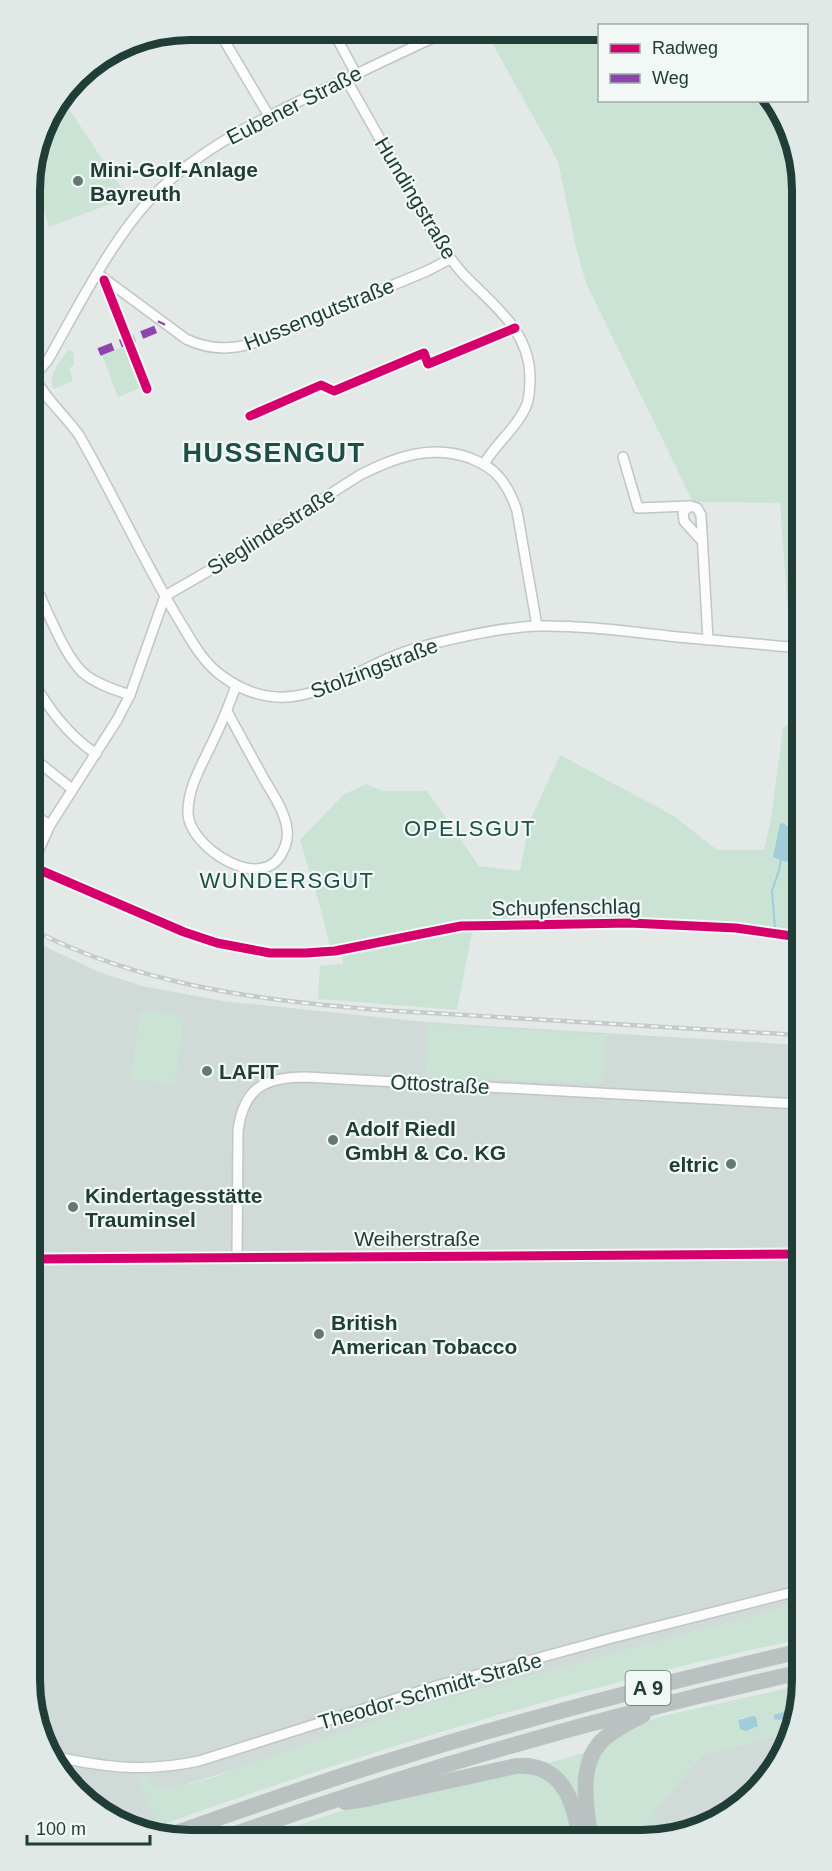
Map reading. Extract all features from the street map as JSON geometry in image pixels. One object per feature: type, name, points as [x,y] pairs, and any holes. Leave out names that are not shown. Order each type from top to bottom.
[{"type":"highway","name":"A 9","points":[[185,1830],[349,1773],[465,1738],[611,1696],[791,1653]]},
{"type":"highway","name":"A 9","points":[[246,1830],[313,1806],[505,1747],[660,1705],[791,1675]]},
{"type":"highway","points":[[589,1830],[585,1787],[586,1771],[592,1755],[606,1737],[660,1705]]},
{"type":"highway","points":[[313,1806],[366,1799],[528,1765],[551,1774],[567,1792],[576,1815],[578,1830]]},
{"type":"street","name":"Eubener Straße","points":[[41,367],[48,360],[125,231],[156,194],[188,165],[215,145],[269,116],[426,40]]},
{"type":"street","points":[[224,41],[269,116]]},
{"type":"street","points":[[338,41],[356,74]]},
{"type":"street","name":"Hundingstraße","points":[[346,79],[450,259],[510,321],[521,339],[529,360],[530,384],[527,403],[520,417],[484,464]]},
{"type":"street","name":"Hussengutstraße","points":[[98,274],[186,339],[200,346],[228,349],[255,342],[428,271],[450,259]]},
{"type":"street","name":"Stolzingstraße","points":[[41,389],[79,435],[196,649],[220,675],[236,686],[255,694],[271,698],[288,698],[307,694],[418,648],[496,631],[537,626],[590,627],[790,646]]},
{"type":"street","name":"Sieglindestraße","points":[[165,596],[217,566],[358,476],[383,463],[409,454],[432,452],[455,454],[484,464],[501,479],[510,493],[517,511],[537,626]]},
{"type":"street","points":[[622,457],[638,508],[694,506],[700,512],[708,640]]},
{"type":"street","points":[[690,506],[683,512],[684,521],[701,540]]},
{"type":"street","points":[[41,847],[50,825],[117,720],[130,695],[165,596]]},
{"type":"street","points":[[41,597],[73,661],[86,675],[105,686],[130,695]]},
{"type":"street","points":[[227,711],[272,793],[287,830],[286,843],[280,857],[275,862],[257,869],[246,869],[235,865],[204,844],[193,832],[189,822],[190,796],[236,686]]},
{"type":"street","points":[[41,694],[55,716],[80,743],[96,754]]},
{"type":"street","points":[[41,764],[72,789]]},
{"type":"street","points":[[41,819],[50,825]]},
{"type":"street","name":"Schupfenschlag","points":[[41,868],[184,932],[217,943],[270,953],[305,954],[335,951],[461,926],[630,923],[736,928],[792,936]]},
{"type":"street","name":"Ottostraße","points":[[237,1258],[240,1114],[245,1102],[259,1086],[278,1079],[306,1077],[791,1104]]},
{"type":"street","name":"Weiherstraße","points":[[40,1259],[791,1254]]},
{"type":"street","name":"Theodor-Schmidt-Straße","points":[[63,1758],[128,1769],[172,1767],[199,1761],[436,1686],[791,1593]]},
{"type":"shaded area","points":[[40,945],[99,972],[142,986],[222,1001],[425,1022],[791,1045],[791,1606],[413,1708],[237,1769],[167,1790],[153,1786],[137,1775],[155,1820],[145,1824],[124,1815],[107,1805],[78,1779],[52,1738],[42,1700],[40,1680]]},
{"type":"shaded area","points":[[781,1735],[760,1772],[725,1805],[699,1819],[657,1829],[653,1812],[702,1755]]},
{"type":"green space","points":[[491,40],[598,40],[598,102],[762,102],[780,133],[790,171],[792,191],[792,642],[780,503],[693,502],[586,283],[576,248],[558,161]]},
{"type":"green space","name":"Mini-Golf-Anlage Bayreuth","points":[[67,106],[130,201],[107,205],[49,227],[42,203],[41,181],[46,152],[52,133]]},
{"type":"green space","points":[[128,345],[145,386],[118,397],[102,355]]},
{"type":"green space","points":[[68,350],[73,352],[74,364],[69,369],[73,381],[54,389],[53,374]]},
{"type":"green space","points":[[792,722],[792,936],[630,923],[473,927],[457,1010],[318,999],[320,966],[343,964],[342,951],[331,952],[300,840],[343,795],[366,784],[383,791],[427,791],[479,866],[520,871],[529,823],[560,755],[674,816],[717,850],[764,850],[771,819],[783,728]]},
{"type":"green space","points":[[140,1010],[184,1016],[175,1085],[131,1079]]},
{"type":"green space","points":[[428,1024],[606,1035],[603,1083],[426,1078]]},
{"type":"green space","points":[[791,1606],[791,1641],[635,1678],[470,1723],[306,1775],[157,1827],[145,1824],[155,1820],[136,1774],[146,1774],[153,1786],[167,1790],[211,1778],[413,1708]]},
{"type":"green space","points":[[791,1687],[789,1710],[781,1712],[779,1720],[787,1719],[781,1735],[702,1755],[653,1812],[657,1829],[595,1830],[592,1773],[597,1759],[613,1738],[640,1723]],"holes":[[[752,1716],[758,1722],[758,1726],[746,1731],[740,1729],[738,1721],[741,1718]]]},
{"type":"green space","points":[[587,1752],[582,1808],[573,1791],[545,1764]]},
{"type":"green space","points":[[527,1772],[549,1781],[561,1795],[572,1830],[284,1830],[356,1806],[504,1773]]},
{"type":"water","points":[[784,823],[792,831],[792,856],[787,862],[773,857],[780,824]]},
{"type":"water","points":[[789,1710],[787,1719],[774,1719],[774,1715]]},
{"type":"water","points":[[756,1717],[758,1726],[746,1731],[740,1729],[738,1720]]},
{"type":"waterway","points":[[788,827],[792,820]]},
{"type":"waterway","points":[[775,929],[772,891],[781,860]]},
{"type":"railway","points":[[40,933],[74,949],[159,977],[202,987],[291,1001],[380,1010],[791,1035]]},
{"type":"marked path","points":[[99,352],[159,328],[162,322]]},
{"type":"cycle path","points":[[104,280],[147,389]]},
{"type":"cycle path","points":[[250,416],[321,385],[334,391],[424,353],[428,364],[515,328]]},
{"type":"cycle path","points":[[41,870],[184,932],[217,943],[270,953],[335,951],[461,926],[630,923],[736,928],[792,936]]},
{"type":"cycle path","points":[[40,1259],[791,1254]]},
{"type":"place","name":"Mini-Golf-Anlage Bayreuth","points":[[78,181]]},
{"type":"place","name":"LAFIT","points":[[207,1071]]},
{"type":"place","name":"Adolf Riedl GmbH & Co. KG","points":[[333,1140]]},
{"type":"place","name":"eltric","points":[[731,1164]]},
{"type":"place","name":"Kindertagesstätte Trauminsel","points":[[73,1207]]},
{"type":"place","name":"British American Tobacco","points":[[319,1334]]},
{"type":"district","name":"HUSSENGUT","points":[[274,453]]},
{"type":"district","name":"OPELSGUT","points":[[470,828]]},
{"type":"district","name":"WUNDERSGUT","points":[[287,880]]}]
